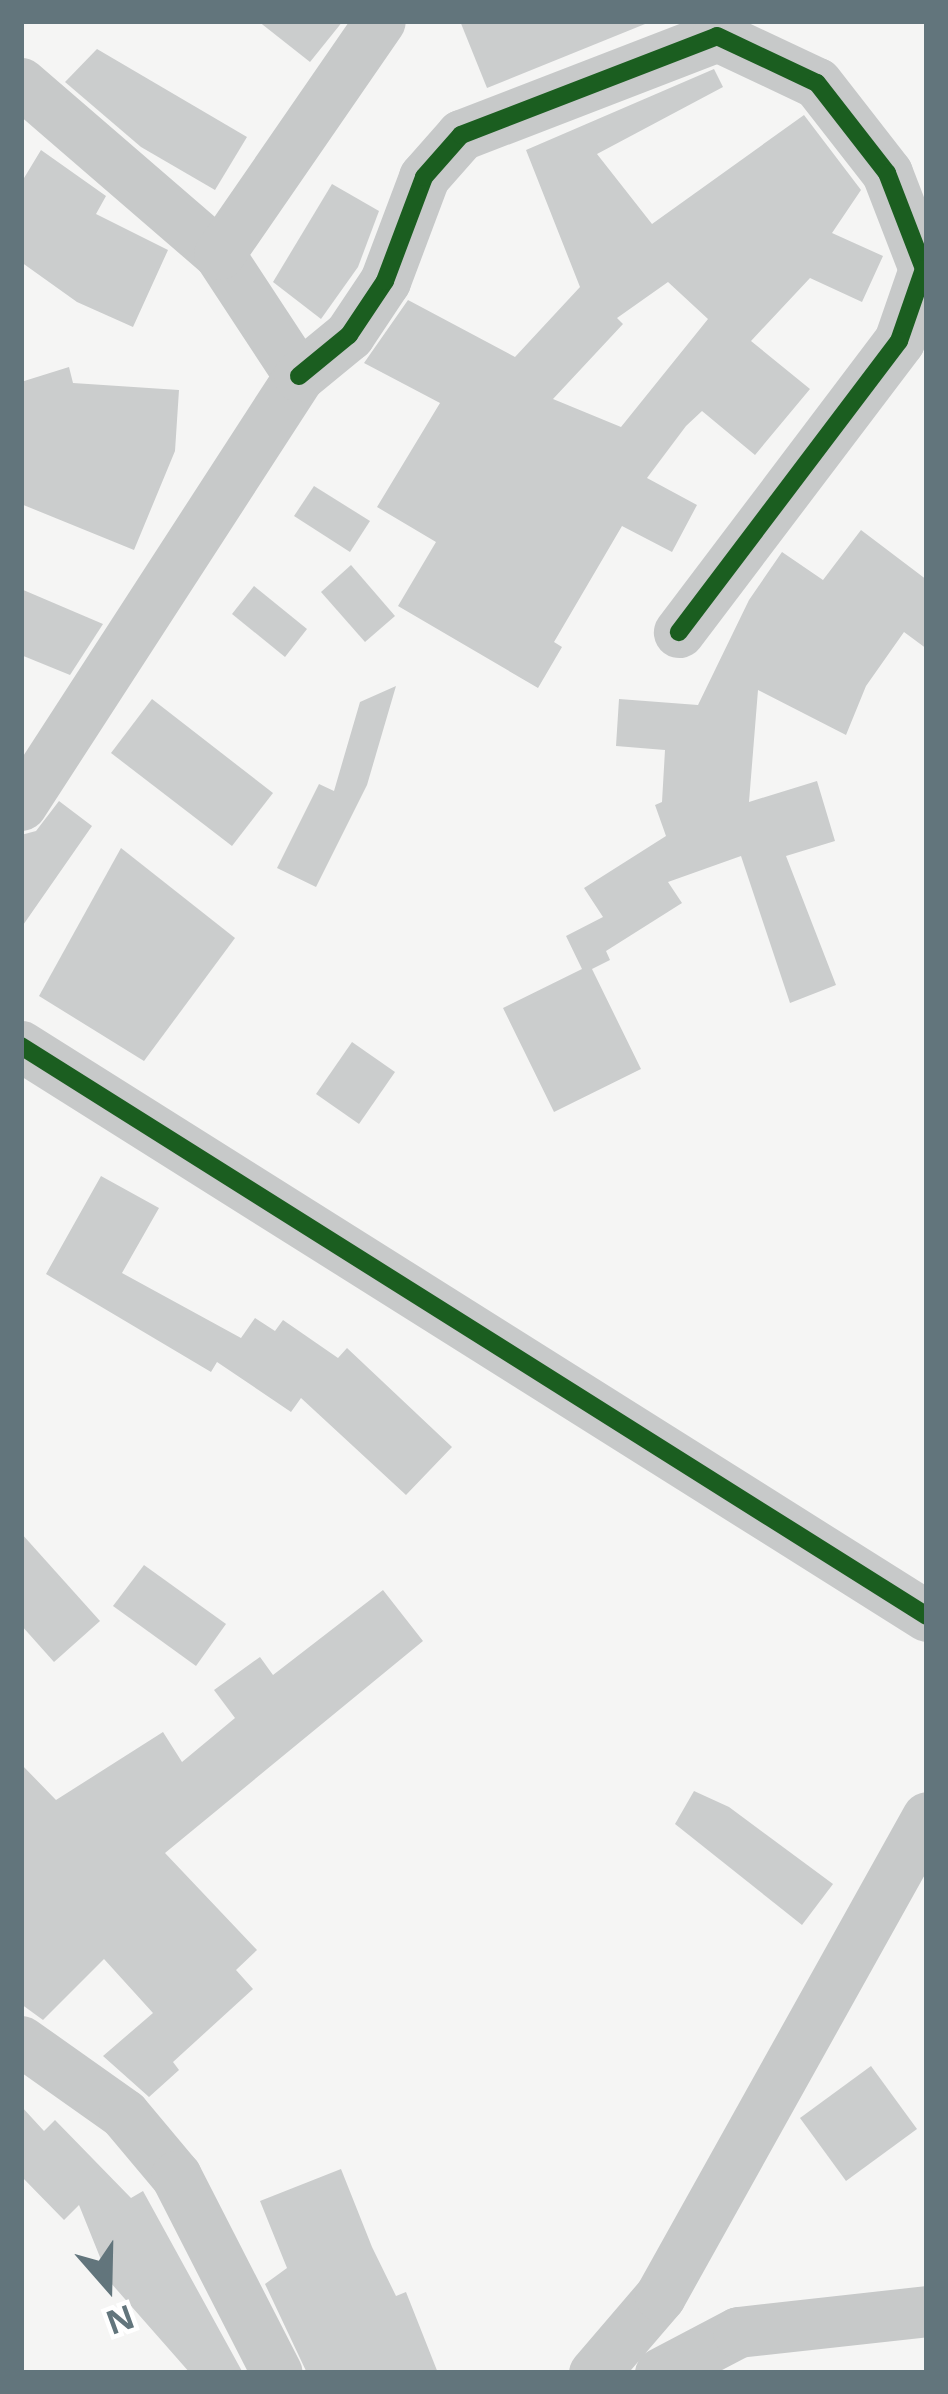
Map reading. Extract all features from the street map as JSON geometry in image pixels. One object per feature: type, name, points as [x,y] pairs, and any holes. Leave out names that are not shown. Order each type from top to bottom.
[{"type":"street","points":[[219,254],[380,21]]},
{"type":"street","points":[[21,805],[299,376],[349,335],[385,281],[424,177],[461,135],[717,37],[817,83],[886,173],[925,268],[899,341],[679,632]]},
{"type":"street","points":[[21,83],[219,254],[299,376]]},
{"type":"street","points":[[21,1046],[927,1616]]},
{"type":"street","points":[[594,2373],[661,2296],[927,1817]]},
{"type":"street","points":[[21,2041],[124,2114],[176,2176],[277,2373]]},
{"type":"street","points":[[660,2373],[738,2332],[927,2311]]},
{"type":"building","points":[[258,21],[343,21],[310,62]]},
{"type":"building","points":[[460,21],[649,21],[650,22],[487,88]]},
{"type":"building","points":[[97,49],[247,137],[215,190],[141,147],[65,82]]},
{"type":"building","points":[[714,69],[723,87],[597,154],[652,224],[804,115],[861,190],[832,233],[883,256],[862,302],[810,278],[751,341],[810,389],[755,455],[702,411],[686,426],[647,478],[697,505],[672,552],[622,526],[554,642],[562,647],[538,688],[398,606],[436,542],[377,507],[440,403],[364,363],[408,300],[515,357],[580,287],[526,150]],"holes":[[[668,282],[708,319],[621,427],[553,399],[623,324],[617,318]]]},
{"type":"building","points":[[41,150],[106,196],[96,214],[168,250],[133,327],[77,302],[21,262],[21,183]]},
{"type":"building","points":[[332,184],[379,211],[358,267],[321,319],[273,282]]},
{"type":"building","points":[[69,367],[73,383],[179,390],[175,451],[134,550],[21,504],[21,382]]},
{"type":"building","points":[[314,486],[370,521],[350,552],[294,516]]},
{"type":"building","points":[[861,530],[927,580],[927,649],[904,632],[866,686],[846,735],[758,690],[749,802],[817,781],[835,841],[786,856],[836,985],[790,1003],[741,856],[668,882],[682,903],[606,951],[610,960],[592,969],[641,1069],[554,1112],[503,1008],[582,969],[566,936],[603,917],[584,888],[666,836],[655,805],[662,802],[665,750],[616,746],[619,699],[698,705],[749,600],[782,552],[823,580]]},
{"type":"building","points":[[351,565],[395,616],[365,642],[321,592]]},
{"type":"building","points":[[254,586],[307,629],[285,657],[232,614]]},
{"type":"building","points":[[21,589],[103,624],[70,675],[21,655]]},
{"type":"building","points":[[396,686],[367,785],[316,887],[277,868],[319,784],[334,791],[360,702]]},
{"type":"building","points":[[152,699],[273,793],[232,846],[111,753]]},
{"type":"building","points":[[59,801],[92,826],[21,928],[21,835],[36,831]]},
{"type":"building","points":[[121,848],[235,938],[144,1061],[39,996]]},
{"type":"building","points":[[352,1042],[395,1072],[359,1124],[316,1094]]},
{"type":"building","points":[[101,1176],[159,1208],[122,1273],[241,1338],[255,1318],[275,1331],[283,1320],[338,1358],[347,1348],[452,1447],[406,1495],[301,1398],[291,1412],[217,1362],[211,1372],[46,1274]]},
{"type":"building","points":[[21,1533],[100,1621],[54,1662],[21,1625]]},
{"type":"building","points":[[144,1565],[226,1624],[196,1666],[113,1606]]},
{"type":"building","points":[[383,1590],[423,1641],[165,1853],[257,1950],[236,1970],[253,1989],[173,2062],[179,2070],[149,2097],[103,2056],[153,2013],[104,1959],[43,2020],[21,2004],[21,1764],[56,1800],[163,1732],[182,1762],[235,1718],[214,1690],[260,1657],[273,1675]]},
{"type":"building","points":[[694,1791],[729,1807],[833,1884],[802,1925],[675,1824]]},
{"type":"building","points":[[871,2066],[917,2129],[846,2181],[800,2118]]},
{"type":"building","points":[[21,2106],[44,2131],[55,2120],[131,2198],[143,2191],[243,2373],[190,2373],[110,2282],[79,2205],[64,2220],[21,2176]]},
{"type":"building","points":[[341,2169],[396,2296],[406,2292],[438,2373],[307,2373],[265,2284],[287,2268],[260,2201]]},
{"type":"cycle path","points":[[299,376],[349,335],[385,281],[424,177],[461,135],[717,36],[817,83],[887,173],[924,269],[899,341],[679,632]]},
{"type":"cycle path","points":[[21,1046],[927,1616]]}]
